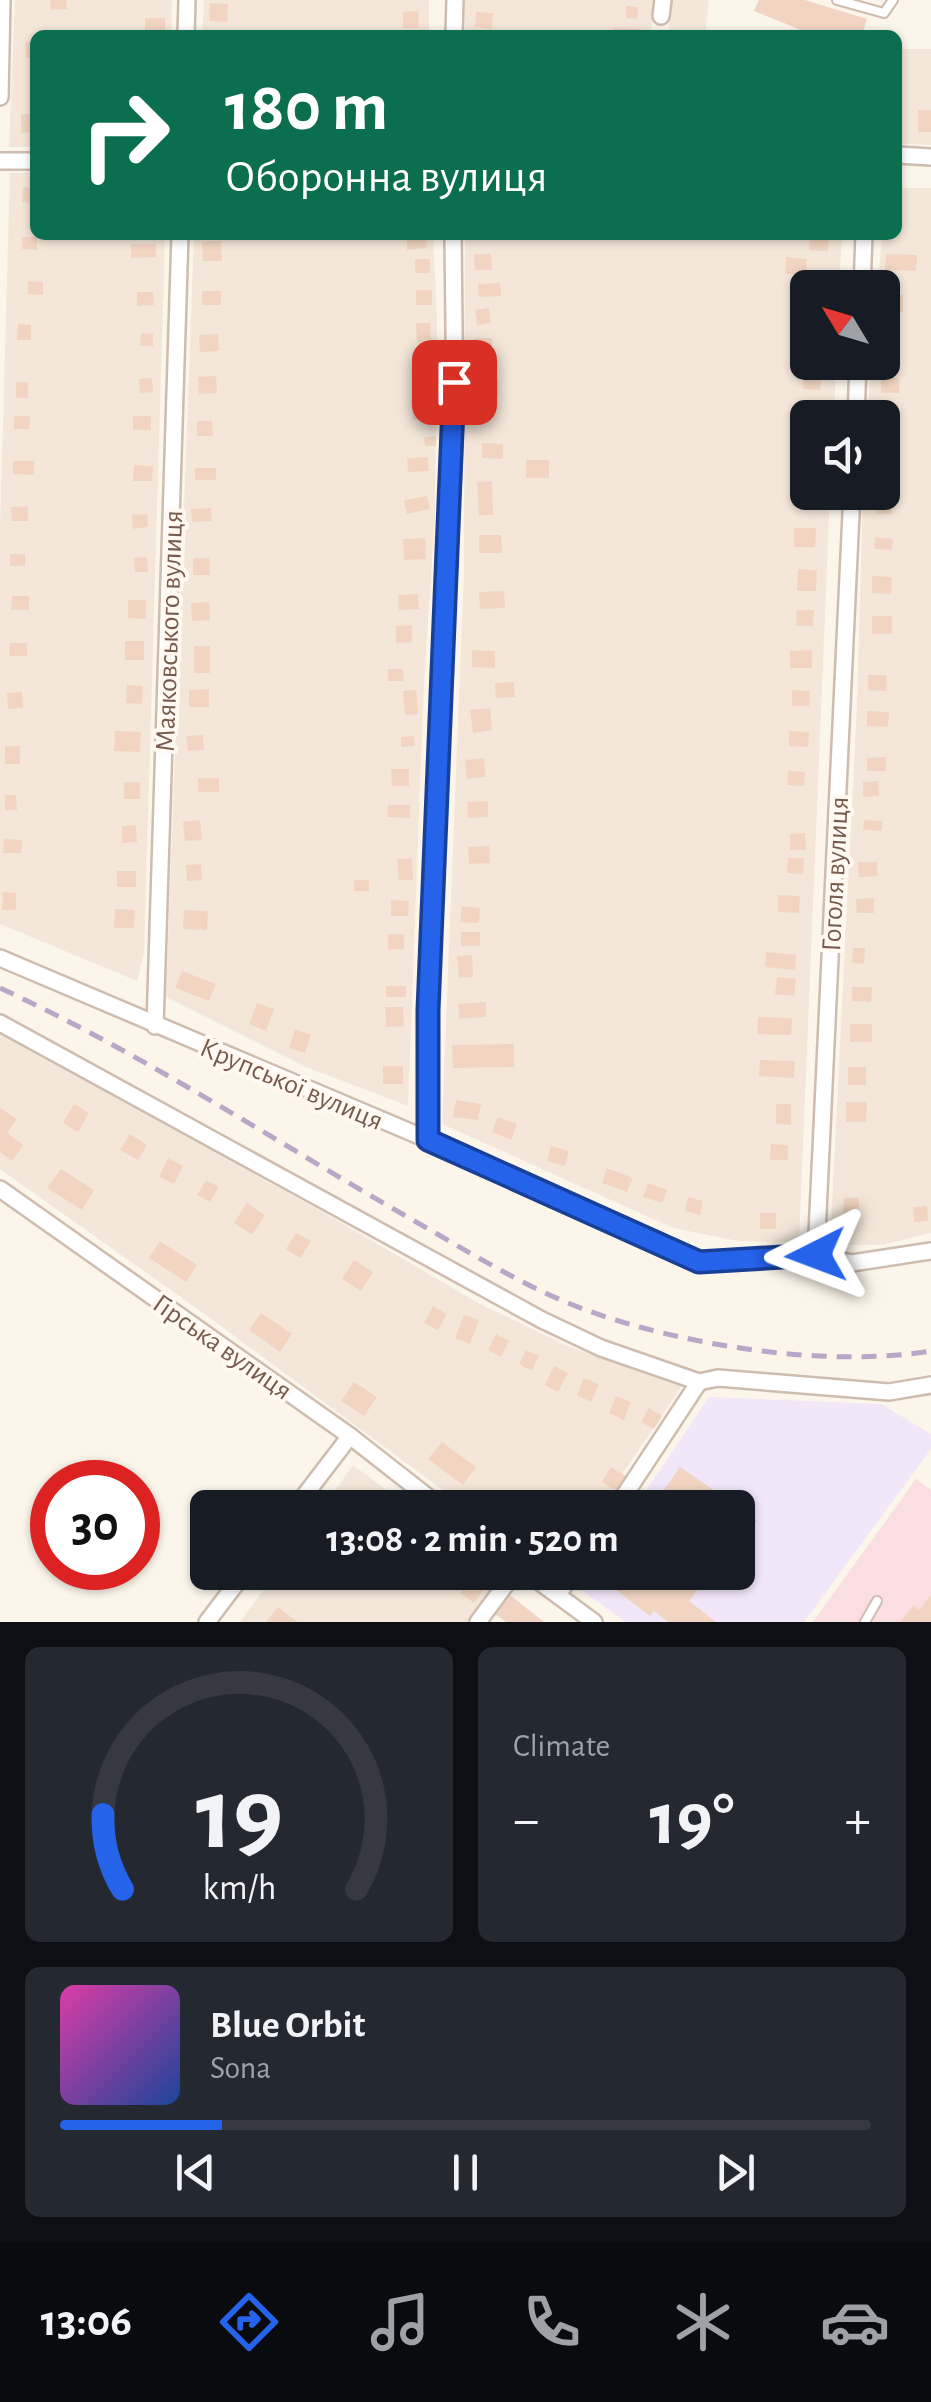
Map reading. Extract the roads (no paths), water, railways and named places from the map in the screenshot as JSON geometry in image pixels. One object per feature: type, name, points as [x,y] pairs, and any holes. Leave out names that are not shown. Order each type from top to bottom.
[{"type":"street","points":[[0,97],[2,0]]},
{"type":"street","points":[[186,30],[188,0]]},
{"type":"street","points":[[454,30],[455,0]]},
{"type":"street","points":[[902,155],[931,157]]},
{"type":"street","points":[[0,161],[30,161]]},
{"type":"street","name":"Маяковського вулиця","points":[[155,1026],[180,240]]},
{"type":"street","points":[[428,1140],[428,1010],[455,419],[453,240]]},
{"type":"street","points":[[863,270],[864,240]]},
{"type":"street","name":"Гоголя вулиця","points":[[816,1255],[851,510]]},
{"type":"street","name":"Крупської вулиця","points":[[0,958],[428,1140],[699,1262],[816,1255],[852,1264],[931,1250]]},
{"type":"street","points":[[0,1023],[542,1320],[601,1348],[698,1382],[718,1378],[890,1392],[931,1386]]},
{"type":"street","name":"Гірська вулиця","points":[[0,1189],[350,1436],[419,1490]]},
{"type":"street","points":[[628,1490],[698,1382]]},
{"type":"street","points":[[309,1490],[350,1436]]},
{"type":"street","points":[[207,1622],[231,1590]]},
{"type":"street","points":[[478,1622],[502,1590]]},
{"type":"street","points":[[550,1590],[594,1622]]},
{"type":"street","points":[[558,1596],[562,1590]]},
{"type":"lane","points":[[837,0],[884,13],[893,0]]},
{"type":"lane","points":[[865,1622],[877,1601]]},
{"type":"railway","points":[[0,988],[154,1068],[493,1266],[586,1310],[667,1334],[757,1350],[848,1357],[931,1351]]}]
